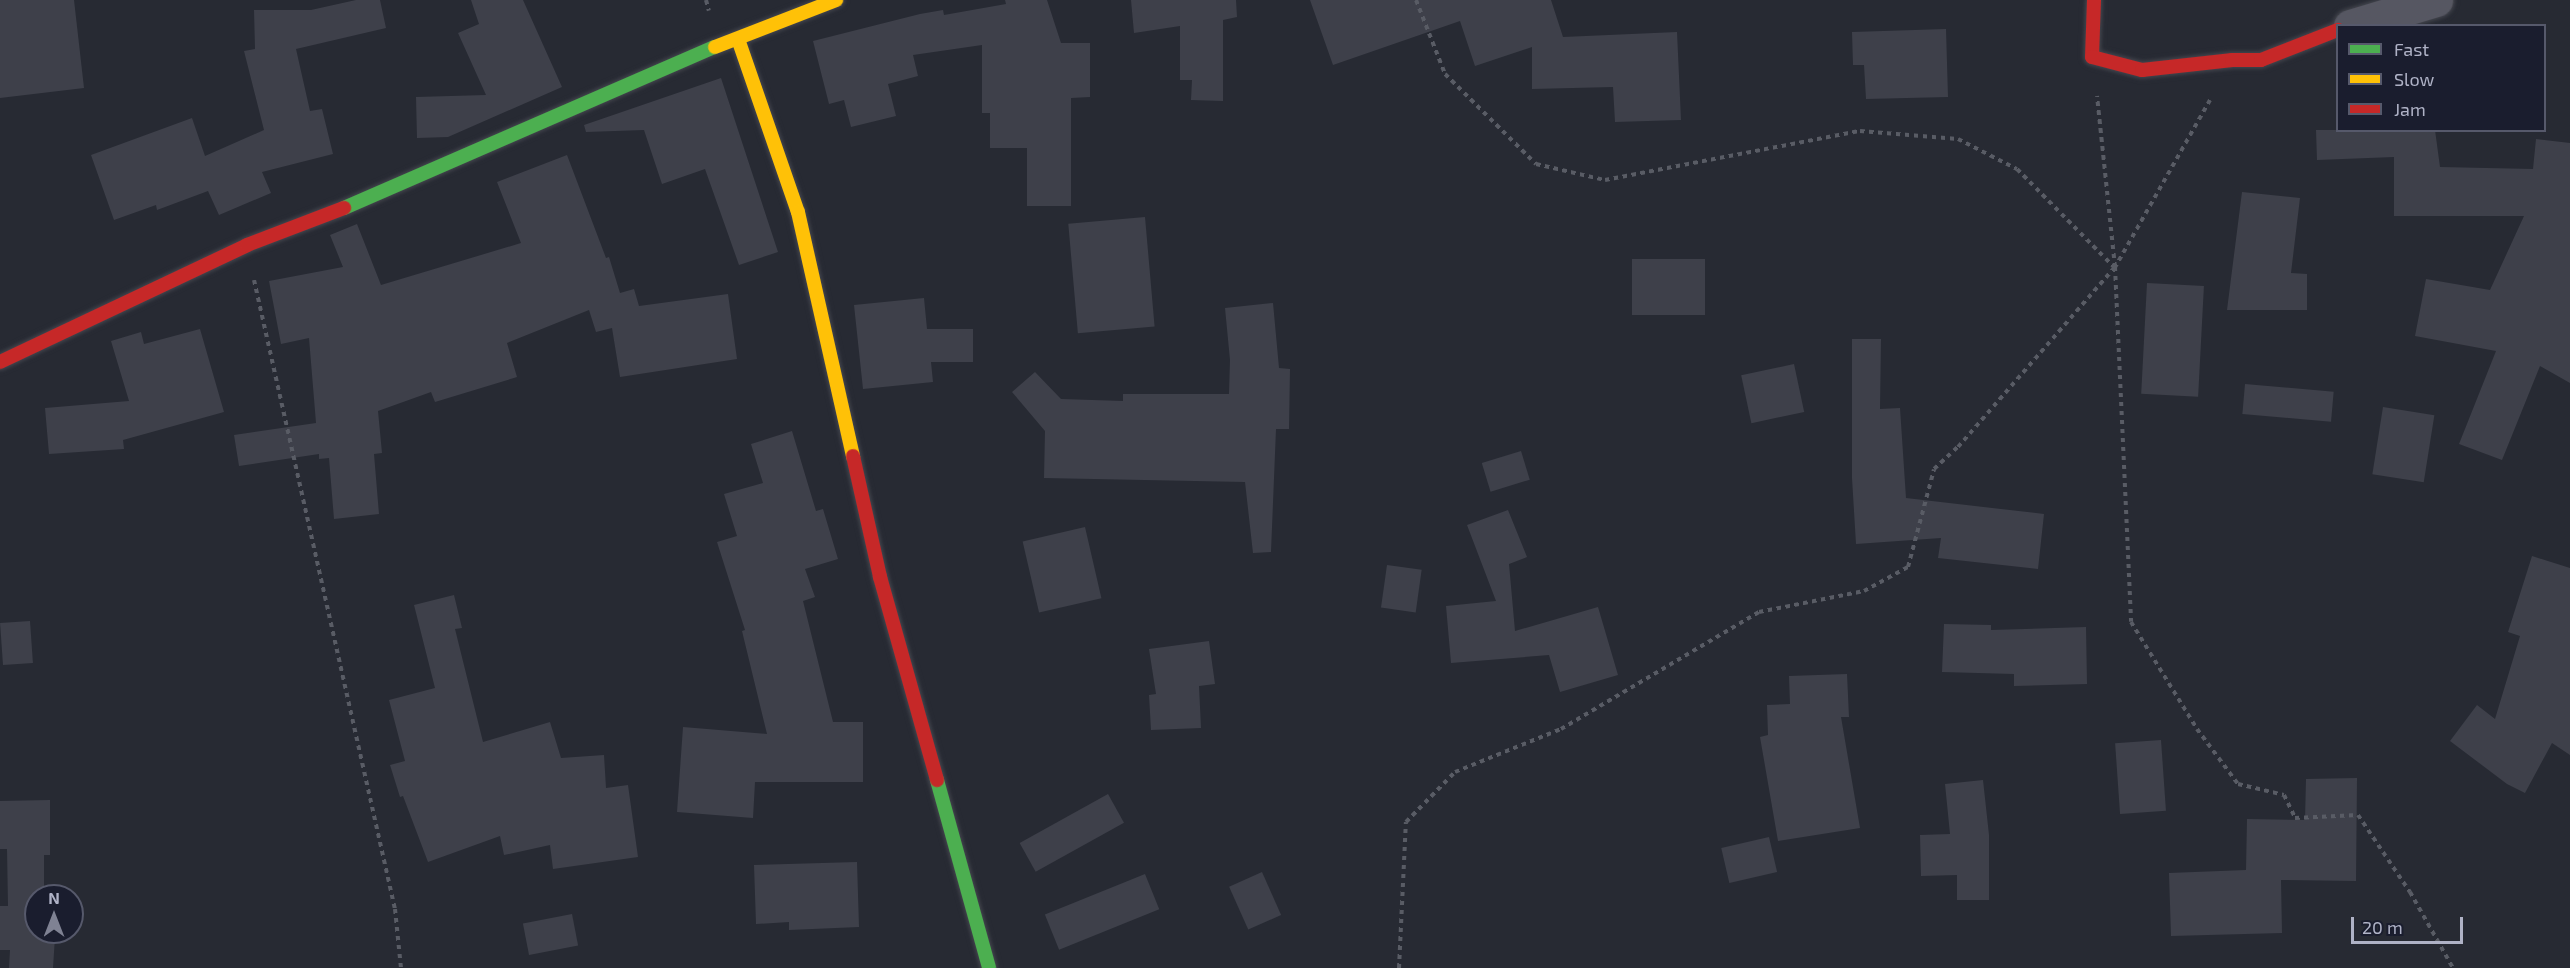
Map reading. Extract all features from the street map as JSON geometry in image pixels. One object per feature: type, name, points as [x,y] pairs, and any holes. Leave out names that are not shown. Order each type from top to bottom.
[{"type":"street","points":[[0,362],[247,245],[376,196],[738,39],[836,0]]},
{"type":"street","points":[[2094,0],[2092,57],[2142,70],[2232,60],[2261,60],[2336,30]]},
{"type":"street","points":[[2357,24],[2436,0]]},
{"type":"street","points":[[738,39],[798,212],[880,577],[989,968]]},
{"type":"path","points":[[1416,0],[1445,74],[1536,164],[1605,180],[1860,131],[1958,139],[2018,168],[2115,267]]},
{"type":"path","points":[[2092,57],[2115,267],[2131,622],[2197,729],[2238,784],[2284,795],[2295,818],[2358,815],[2410,892],[2453,968]]},
{"type":"path","points":[[1399,968],[1406,822],[1455,772],[1562,729],[1759,612],[1864,591],[1908,567],[1934,469],[1958,447],[2115,267],[2232,60]]},
{"type":"path","points":[[247,245],[395,909],[401,968]]},
{"type":"building","points":[[0,0],[74,0],[84,88],[0,98]]},
{"type":"building","points":[[356,0],[380,0],[386,28],[296,49],[310,111],[322,109],[333,154],[262,172],[271,193],[219,215],[208,191],[157,210],[156,205],[114,220],[91,155],[192,118],[205,156],[264,130],[244,51],[255,49],[254,10],[311,10]]},
{"type":"building","points":[[471,0],[523,0],[562,87],[448,137],[417,138],[416,97],[486,95],[458,33],[479,24]]},
{"type":"building","points":[[1005,0],[1047,0],[1061,43],[1090,43],[1090,97],[1071,98],[1071,206],[1027,206],[1027,148],[990,148],[990,113],[982,113],[982,45],[913,55],[918,76],[888,84],[896,116],[851,127],[844,100],[829,104],[813,41],[920,14],[943,10],[944,15],[1006,4]]},
{"type":"building","points":[[1131,0],[1236,0],[1237,17],[1223,20],[1223,101],[1191,100],[1192,80],[1180,80],[1180,26],[1134,33]]},
{"type":"building","points":[[1310,0],[1551,0],[1563,37],[1677,32],[1681,120],[1615,122],[1613,87],[1532,89],[1532,47],[1475,66],[1460,21],[1333,65]]},
{"type":"building","points":[[1946,29],[1948,97],[1866,99],[1864,65],[1853,65],[1852,32]]},
{"type":"building","points":[[721,78],[778,252],[739,265],[705,169],[662,184],[644,130],[586,132],[584,125]]},
{"type":"building","points":[[2316,130],[2435,132],[2440,167],[2533,169],[2536,139],[2570,143],[2570,383],[2540,366],[2502,460],[2459,444],[2496,351],[2415,336],[2426,279],[2490,290],[2524,216],[2394,216],[2394,157],[2317,160]]},
{"type":"building","points":[[567,155],[606,258],[609,257],[620,293],[634,289],[639,306],[728,294],[737,359],[620,377],[612,328],[596,332],[589,310],[507,343],[517,377],[435,402],[431,392],[378,411],[382,453],[374,454],[379,514],[334,519],[329,458],[319,459],[319,454],[239,466],[234,435],[316,423],[309,338],[281,344],[269,281],[343,267],[330,235],[357,224],[381,285],[521,243],[497,182]]},
{"type":"building","points":[[2242,192],[2300,198],[2291,273],[2307,274],[2307,310],[2227,310]]},
{"type":"building","points":[[1145,217],[1155,327],[1078,333],[1068,224]]},
{"type":"building","points":[[1632,259],[1705,259],[1705,315],[1632,315]]},
{"type":"building","points":[[2147,283],[2204,286],[2198,397],[2141,394]]},
{"type":"building","points":[[924,298],[927,329],[973,329],[973,362],[931,362],[933,382],[863,389],[854,305]]},
{"type":"building","points":[[1273,303],[1279,368],[1290,369],[1289,429],[1276,429],[1271,552],[1253,553],[1245,482],[1044,478],[1045,431],[1012,392],[1035,372],[1061,399],[1123,401],[1123,394],[1229,394],[1230,360],[1225,308]]},
{"type":"building","points":[[200,329],[224,412],[123,440],[124,449],[49,454],[45,408],[129,401],[111,341],[141,332],[144,344]]},
{"type":"building","points":[[1852,339],[1881,339],[1880,409],[1900,408],[1906,498],[2044,514],[2038,569],[1938,558],[1941,538],[1856,544],[1852,478]]},
{"type":"building","points":[[1794,364],[1804,412],[1751,423],[1741,375]]},
{"type":"building","points":[[2245,384],[2334,392],[2331,422],[2242,414]]},
{"type":"building","points":[[2383,407],[2434,415],[2424,482],[2372,474]]},
{"type":"building","points":[[792,431],[816,511],[823,509],[838,559],[805,569],[815,597],[803,601],[833,722],[863,722],[863,782],[755,782],[753,818],[677,812],[683,727],[767,734],[742,631],[745,630],[717,542],[737,536],[724,494],[763,483],[751,444]]},
{"type":"building","points":[[1521,451],[1530,480],[1491,492],[1482,463]]},
{"type":"building","points":[[1508,510],[1527,557],[1509,564],[1515,631],[1598,607],[1618,675],[1560,692],[1549,655],[1451,663],[1446,606],[1496,601],[1467,525]]},
{"type":"building","points":[[1085,527],[1101,598],[1039,613],[1023,541]]},
{"type":"building","points":[[2532,556],[2570,568],[2570,755],[2552,743],[2525,793],[2507,784],[2450,741],[2477,705],[2495,719],[2520,636],[2508,632]]},
{"type":"building","points":[[1387,565],[1422,570],[1416,612],[1381,608]]},
{"type":"building","points":[[454,595],[462,628],[455,629],[483,742],[550,722],[561,758],[604,755],[606,788],[628,785],[638,857],[553,869],[550,845],[504,855],[500,836],[428,862],[403,796],[400,797],[390,765],[405,761],[389,700],[435,688],[414,605]]},
{"type":"building","points":[[30,621],[33,663],[3,665],[0,623]]},
{"type":"building","points":[[1944,624],[1991,625],[1991,630],[2086,627],[2087,684],[2014,686],[2014,674],[1942,672]]},
{"type":"building","points":[[1209,641],[1215,684],[1199,686],[1201,728],[1151,730],[1149,695],[1156,694],[1149,649]]},
{"type":"building","points":[[1847,674],[1849,717],[1841,717],[1860,828],[1778,841],[1760,737],[1768,735],[1767,705],[1790,704],[1789,676]]},
{"type":"building","points":[[2161,740],[2166,811],[2120,814],[2115,743]]},
{"type":"building","points":[[2357,778],[2356,881],[2281,880],[2282,933],[2171,936],[2169,873],[2246,870],[2247,819],[2305,820],[2306,779]]},
{"type":"building","points":[[1983,780],[1989,835],[1989,900],[1957,900],[1957,875],[1921,876],[1920,835],[1950,834],[1945,784]]},
{"type":"building","points":[[1108,794],[1124,823],[1036,872],[1020,843]]},
{"type":"building","points":[[50,800],[50,855],[44,855],[44,884],[24,884],[24,944],[55,944],[53,968],[9,968],[10,950],[0,950],[0,906],[8,906],[7,849],[0,849],[0,801]]},
{"type":"building","points":[[1769,837],[1777,872],[1729,883],[1721,848]]},
{"type":"building","points":[[857,862],[859,927],[789,930],[789,922],[756,924],[754,865]]},
{"type":"building","points":[[1262,872],[1281,915],[1248,930],[1229,887]]},
{"type":"building","points":[[1145,874],[1159,909],[1059,950],[1045,914]]},
{"type":"building","points":[[572,914],[578,945],[529,955],[523,924]]},
{"type":"traffic: fast","points":[[344,208],[715,47]]},
{"type":"traffic: fast","points":[[937,780],[989,968]]},
{"type":"traffic: slow","points":[[715,47],[836,0]]},
{"type":"traffic: slow","points":[[738,39],[798,212],[853,456]]},
{"type":"traffic: jam","points":[[2094,0],[2092,57],[2142,70],[2232,60],[2261,60],[2336,31]]},
{"type":"traffic: jam","points":[[0,362],[247,245],[344,208]]},
{"type":"traffic: jam","points":[[853,456],[880,577],[937,780]]}]
